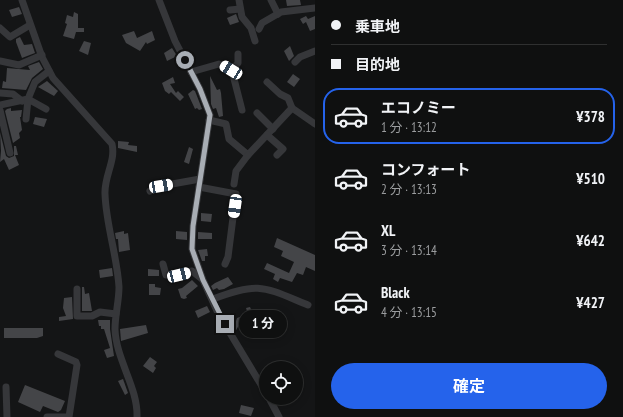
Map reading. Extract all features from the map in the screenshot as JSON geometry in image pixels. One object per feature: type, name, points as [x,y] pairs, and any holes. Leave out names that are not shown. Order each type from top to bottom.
[{"type":"street","points":[[22,0],[42,55],[57,84],[112,144],[113,160],[106,177],[105,193],[108,227],[115,257],[119,288],[116,314],[117,339],[123,365],[136,402],[137,417]]},
{"type":"street","points":[[159,0],[175,41],[205,101],[210,115],[199,183],[192,237],[192,249],[202,279],[213,299],[218,313],[259,381]]},
{"type":"street","points":[[239,0],[242,17],[251,28],[255,41]]},
{"type":"street","points":[[272,0],[278,14]]},
{"type":"street","points":[[259,29],[262,23],[288,10],[315,8]]},
{"type":"street","points":[[230,10],[240,9]]},
{"type":"street","points":[[0,28],[10,37],[30,24]]},
{"type":"street","points":[[295,62],[300,57],[315,51]]},
{"type":"street","points":[[231,70],[238,63],[238,54]]},
{"type":"street","points":[[0,61],[19,65],[42,55]]},
{"type":"street","points":[[191,72],[219,64],[231,70],[243,107]]},
{"type":"street","points":[[26,119],[25,100],[35,82],[49,71]]},
{"type":"street","points":[[267,82],[280,94],[288,98],[292,108],[315,124]]},
{"type":"street","points":[[0,93],[13,94],[46,109]]},
{"type":"street","points":[[0,105],[25,100]]},
{"type":"street","points":[[234,184],[236,172],[248,155],[292,108]]},
{"type":"street","points":[[0,110],[10,153]]},
{"type":"street","points":[[257,113],[273,129]]},
{"type":"street","points":[[209,120],[226,124],[229,139],[248,155]]},
{"type":"street","points":[[267,135],[283,149],[278,155]]},
{"type":"street","points":[[150,190],[161,186],[199,183],[236,194],[228,257],[224,264]]},
{"type":"street","points":[[163,264],[166,275],[192,271],[202,279]]},
{"type":"street","points":[[213,299],[246,287],[260,287],[269,289],[308,305]]},
{"type":"street","points":[[77,288],[78,316],[92,316],[100,312],[116,314]]},
{"type":"street","points":[[58,354],[76,362],[77,365],[70,417]]},
{"type":"street","points":[[6,387],[6,417]]},
{"type":"street","points":[[273,405],[279,417]]},
{"type":"street","points":[[47,417],[66,417]]},
{"type":"building","points":[[286,0],[300,0],[301,5],[287,6]]},
{"type":"building","points":[[19,7],[22,14],[12,17],[9,10]]},
{"type":"building","points":[[74,12],[78,14],[78,28],[84,28],[84,32],[76,32],[74,39],[63,36],[67,24],[65,23],[67,15],[73,17]]},
{"type":"building","points":[[236,14],[239,22],[230,25],[227,18]]},
{"type":"building","points":[[306,16],[308,19],[315,16],[315,29],[310,31],[306,22],[303,24],[300,19]]},
{"type":"building","points":[[134,31],[137,38],[152,31],[155,40],[147,44],[146,42],[140,51],[126,43],[122,35]]},
{"type":"building","points":[[20,37],[24,45],[32,44],[35,53],[22,58],[16,42],[16,39]]},
{"type":"building","points":[[84,41],[91,43],[88,55],[79,51]]},
{"type":"building","points":[[290,46],[294,56],[289,61],[284,51]]},
{"type":"building","points":[[172,48],[177,56],[167,61],[164,53]]},
{"type":"building","points":[[39,62],[43,69],[32,78],[26,90],[2,88],[3,81],[6,82],[7,68],[30,70],[28,66]]},
{"type":"building","points":[[293,74],[300,79],[294,87],[287,82]]},
{"type":"building","points":[[210,76],[217,90],[220,89],[223,116],[219,117],[216,108],[213,109],[211,104]]},
{"type":"building","points":[[173,77],[175,83],[170,84],[176,93],[178,91],[184,97],[180,101],[171,92],[169,94],[165,91],[162,83]]},
{"type":"building","points":[[47,81],[58,91],[54,96],[38,87]]},
{"type":"building","points":[[193,90],[195,91],[202,109],[195,109],[188,94]]},
{"type":"building","points":[[11,108],[11,111],[22,110],[20,117],[22,130],[19,133],[20,138],[13,143],[5,111]]},
{"type":"building","points":[[35,117],[47,119],[44,127],[33,124]]},
{"type":"building","points":[[0,132],[6,156],[9,158],[14,156],[14,146],[16,146],[18,155],[15,155],[19,165],[9,170],[4,159],[0,162]]},
{"type":"building","points":[[118,141],[129,142],[128,145],[137,146],[137,152],[118,148]]},
{"type":"building","points":[[189,147],[193,149],[189,164],[184,162]]},
{"type":"building","points":[[201,213],[212,214],[211,222],[201,221]]},
{"type":"building","points":[[124,231],[124,234],[128,233],[130,250],[119,252],[118,239],[116,239],[115,233]]},
{"type":"building","points":[[176,231],[187,232],[187,240],[176,239]]},
{"type":"building","points":[[198,232],[212,233],[212,239],[198,239]]},
{"type":"building","points":[[277,238],[315,255],[315,271],[306,267],[303,275],[297,273],[292,282],[280,278],[278,282],[273,279],[275,274],[264,269],[267,263],[289,273],[294,262],[281,256],[283,251],[274,247]]},
{"type":"building","points":[[207,249],[208,256],[205,256],[205,261],[202,261],[198,250]]},
{"type":"building","points":[[112,268],[113,276],[100,278],[99,270]]},
{"type":"building","points":[[148,269],[159,270],[159,276],[148,276]]},
{"type":"building","points":[[228,277],[233,284],[224,289],[219,290],[217,288],[213,290],[211,286]]},
{"type":"building","points":[[192,280],[198,286],[186,296],[187,298],[181,298],[178,289],[182,288]]},
{"type":"building","points":[[149,284],[155,284],[155,287],[161,288],[160,295],[149,295]]},
{"type":"building","points":[[82,287],[84,287],[85,294],[89,293],[92,311],[82,311]]},
{"type":"building","points":[[72,297],[73,319],[59,321],[59,317],[66,316],[63,308],[64,298]]},
{"type":"building","points":[[207,306],[210,312],[198,318],[195,311]]},
{"type":"building","points":[[250,307],[256,321],[245,326],[242,320],[235,332],[230,324],[236,321],[237,318],[248,314],[246,308]]},
{"type":"building","points":[[98,320],[110,320],[114,356],[107,358],[104,350],[110,348],[104,329],[101,329],[101,326],[99,326]]},
{"type":"building","points":[[146,325],[148,333],[121,341],[120,329]]},
{"type":"building","points":[[4,328],[43,328],[43,336],[37,338],[4,338]]},
{"type":"building","points":[[150,357],[157,362],[154,366],[156,368],[153,373],[143,366]]},
{"type":"building","points":[[123,379],[128,393],[125,395],[118,381]]},
{"type":"building","points":[[25,385],[65,401],[61,410],[58,412],[43,406],[40,412],[18,402]]},
{"type":"building","points":[[241,405],[254,408],[251,416],[239,413]]},
{"type":"route","points":[[185,60],[200,89],[210,115],[193,226],[192,249],[208,293],[213,299],[218,313],[225,324]]}]
